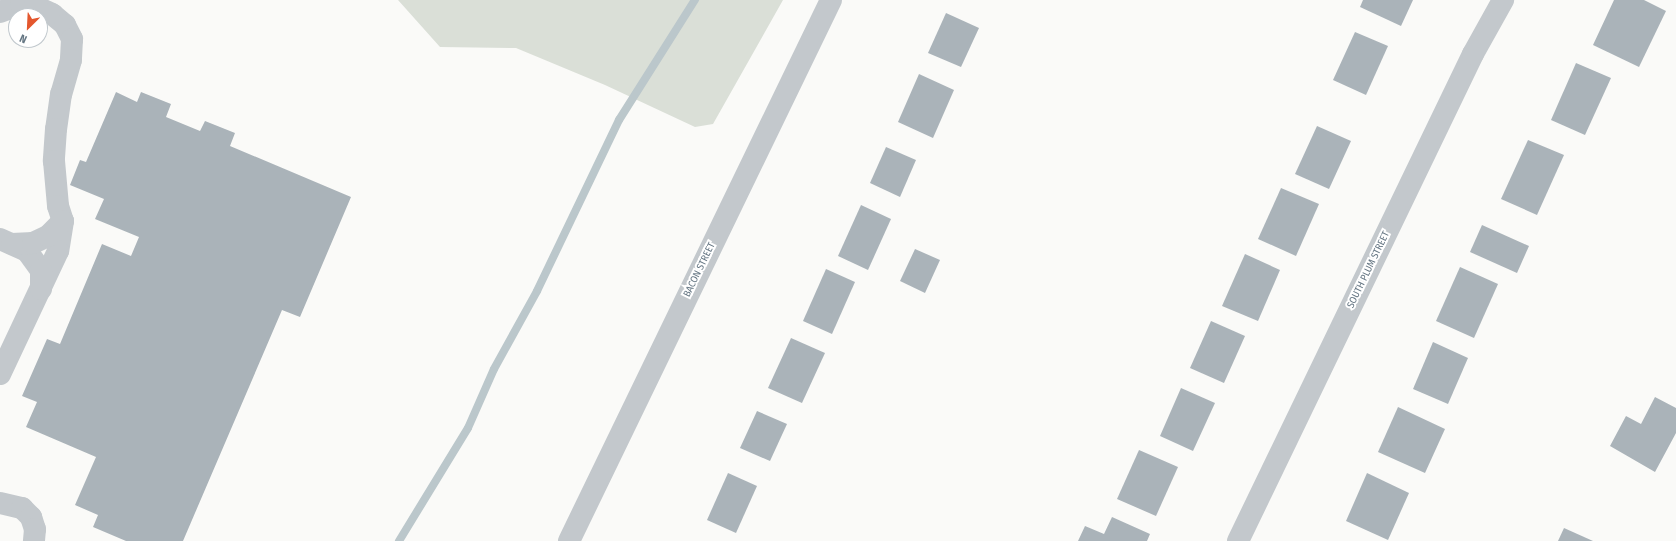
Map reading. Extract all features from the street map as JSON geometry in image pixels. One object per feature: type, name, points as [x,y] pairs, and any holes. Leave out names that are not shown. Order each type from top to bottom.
[{"type":"street","name":"BACON STREET","points":[[569,541],[831,0]]},
{"type":"street","name":"SOUTH PLUM STREET","points":[[1238,541],[1473,54],[1503,0]]},
{"type":"street","points":[[0,12],[21,4],[35,6],[52,14],[65,25],[72,39],[71,60],[61,94],[56,129],[54,162],[58,206],[63,221],[58,251],[0,374]]},
{"type":"street","points":[[6,241],[33,243],[48,236],[63,221]]},
{"type":"street","points":[[6,241],[27,251],[41,270],[41,289]]},
{"type":"street","points":[[0,503],[22,508],[31,517],[35,529],[34,541]]},
{"type":"shaded area","points":[[398,0],[783,0],[713,124],[695,127],[605,85],[516,48],[440,47]]},
{"type":"building","points":[[1363,0],[1413,0],[1401,26],[1360,7]]},
{"type":"building","points":[[1614,0],[1644,0],[1666,11],[1639,67],[1593,45]]},
{"type":"building","points":[[946,13],[979,28],[961,67],[928,53]]},
{"type":"building","points":[[1355,32],[1388,46],[1366,95],[1333,80]]},
{"type":"building","points":[[1576,63],[1611,78],[1585,135],[1551,120]]},
{"type":"building","points":[[919,74],[954,90],[933,138],[898,122]]},
{"type":"building","points":[[116,92],[137,102],[141,92],[171,104],[166,117],[200,131],[205,121],[235,133],[230,146],[351,197],[300,317],[282,310],[183,541],[126,541],[93,527],[98,515],[75,505],[96,457],[26,427],[37,402],[22,396],[47,339],[60,344],[102,244],[131,256],[139,237],[95,219],[104,199],[70,185],[80,160],[86,162]]},
{"type":"building","points":[[1317,126],[1351,141],[1329,189],[1295,174]]},
{"type":"building","points":[[1528,140],[1564,155],[1537,215],[1501,199]]},
{"type":"building","points":[[886,147],[916,160],[900,197],[870,183]]},
{"type":"building","points":[[1281,188],[1319,204],[1296,256],[1258,239]]},
{"type":"building","points":[[861,205],[891,219],[868,270],[838,256]]},
{"type":"building","points":[[1482,225],[1529,246],[1517,273],[1470,252]]},
{"type":"building","points":[[915,249],[940,260],[925,293],[900,281]]},
{"type":"building","points":[[1245,254],[1280,270],[1258,321],[1222,306]]},
{"type":"building","points":[[1460,267],[1498,284],[1474,338],[1436,321]]},
{"type":"building","points":[[826,269],[855,282],[832,334],[803,321]]},
{"type":"building","points":[[1211,321],[1245,336],[1224,383],[1190,368]]},
{"type":"building","points":[[791,338],[825,353],[802,403],[768,388]]},
{"type":"building","points":[[1433,342],[1468,358],[1448,404],[1413,389]]},
{"type":"building","points":[[1181,388],[1215,403],[1193,451],[1160,436]]},
{"type":"building","points":[[1655,397],[1676,408],[1676,433],[1655,472],[1610,446],[1626,416],[1641,424]]},
{"type":"building","points":[[1398,407],[1445,429],[1425,473],[1378,452]]},
{"type":"building","points":[[757,411],[787,424],[770,461],[740,448]]},
{"type":"building","points":[[1139,450],[1178,467],[1156,516],[1117,499]]},
{"type":"building","points":[[728,473],[757,486],[736,533],[707,520]]},
{"type":"building","points":[[1367,473],[1409,493],[1388,540],[1346,521]]},
{"type":"building","points":[[1112,517],[1150,534],[1147,541],[1078,541],[1085,526],[1104,534]]},
{"type":"building","points":[[1564,528],[1593,541],[1558,541]]},
{"type":"waterway","points":[[399,541],[468,428],[494,369],[537,291],[619,120],[695,0]]}]
